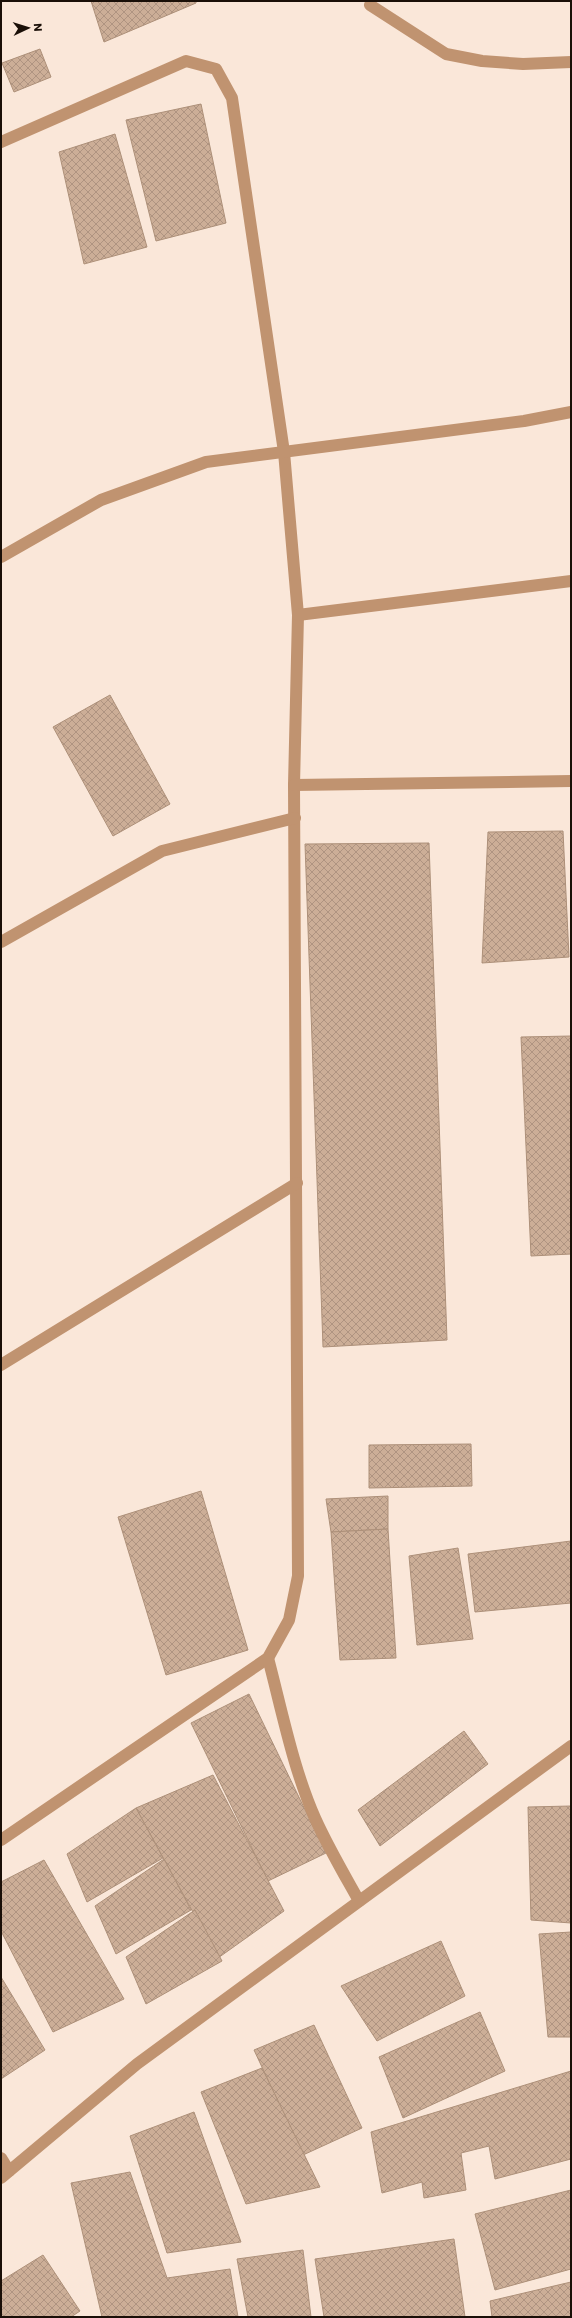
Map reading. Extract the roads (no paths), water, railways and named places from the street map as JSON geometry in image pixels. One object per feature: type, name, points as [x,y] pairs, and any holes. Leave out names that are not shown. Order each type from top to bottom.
[{"type":"street","points":[[370,5],[446,54],[482,61],[523,64],[571,62]]},
{"type":"street","points":[[1,142],[186,61],[216,69],[232,98],[284,452],[298,615],[294,785],[296,818],[298,1576],[289,1620],[268,1658],[1,1840]]},
{"type":"street","points":[[1,557],[108,498],[206,462],[524,421],[571,412]]},
{"type":"street","points":[[298,615],[571,581]]},
{"type":"street","points":[[294,785],[571,781]]},
{"type":"street","points":[[1,942],[162,851],[296,818]]},
{"type":"street","points":[[1,1365],[297,1183]]},
{"type":"street","points":[[268,1658],[299,1772],[315,1817],[359,1901]]},
{"type":"street","points":[[1,2158],[5,2175],[137,2064],[571,1746]]}]
